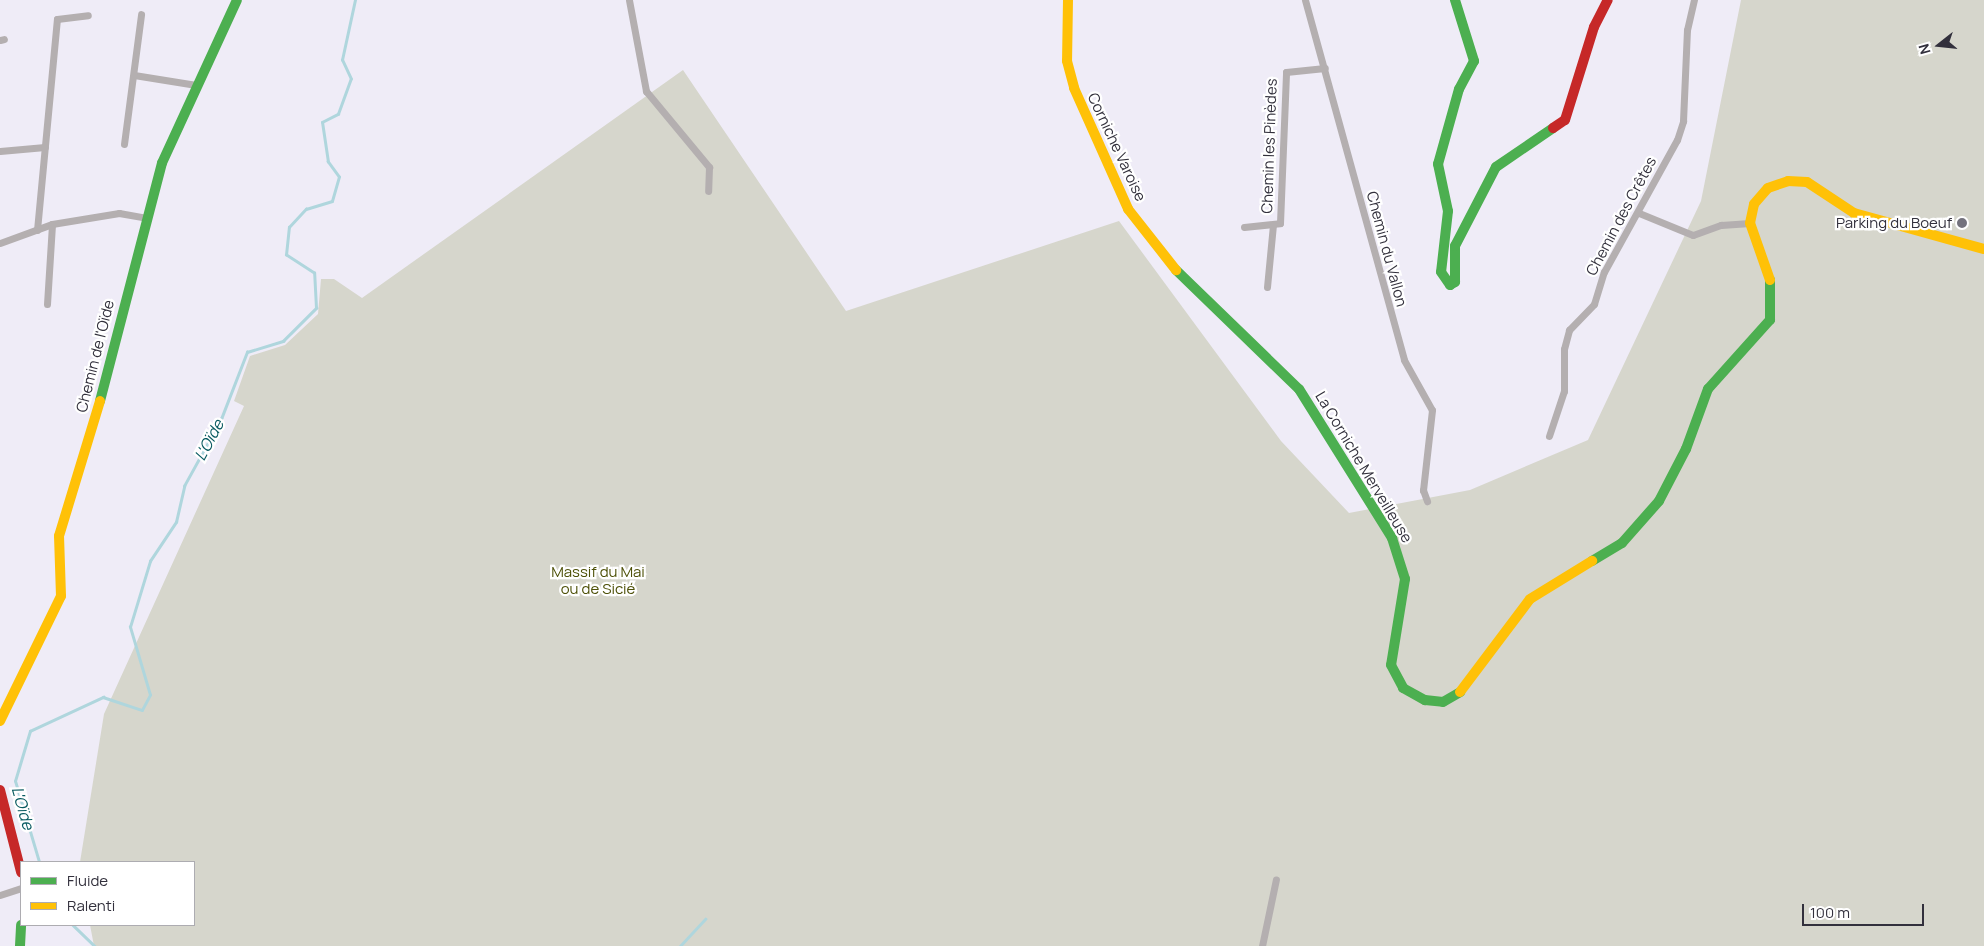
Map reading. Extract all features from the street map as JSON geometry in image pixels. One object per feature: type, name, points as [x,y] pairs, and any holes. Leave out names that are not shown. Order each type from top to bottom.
[{"type":"street","name":"Chemin de l'Oïde","points":[[0,721],[61,596],[59,536],[93,427],[162,163],[196,85],[238,0]]},
{"type":"street","points":[[629,0],[646,91],[709,167],[708,191]]},
{"type":"street","name":"Corniche Varoise","points":[[1068,0],[1067,61],[1074,88],[1128,209],[1152,244],[1210,307],[1299,389]]},
{"type":"street","name":"Chemin du Vallon","points":[[1305,0],[1402,352],[1432,410],[1424,490],[1427,501]]},
{"type":"street","points":[[1456,0],[1474,61],[1459,89],[1438,164],[1448,211],[1441,272],[1450,285],[1455,282],[1455,246],[1496,167],[1565,120],[1594,27],[1608,0]]},
{"type":"street","name":"Chemin des Crêtes","points":[[1550,436],[1564,391],[1564,350],[1569,330],[1594,304],[1604,272],[1639,213],[1683,121],[1687,30],[1694,0]]},
{"type":"street","points":[[124,144],[141,14]]},
{"type":"street","points":[[36,230],[57,19],[88,15]]},
{"type":"street","name":"Chemin les Pinèdes","points":[[1244,227],[1280,223],[1286,72],[1325,68]]},
{"type":"street","points":[[134,74],[196,85]]},
{"type":"street","points":[[0,151],[44,147]]},
{"type":"street","points":[[1639,213],[1693,235],[1721,225],[1750,223],[1760,195],[1778,183],[1798,180],[1854,213],[1938,239],[1984,249]]},
{"type":"street","points":[[0,243],[52,224],[119,213],[147,218]]},
{"type":"street","name":"La Corniche Merveilleuse","points":[[1299,389],[1324,424],[1401,558],[1404,598],[1390,652],[1395,677],[1413,696],[1443,702],[1463,690],[1474,678],[1516,614],[1530,599],[1622,543],[1659,501],[1686,448],[1708,389],[1770,320],[1773,288],[1750,223]]},
{"type":"street","points":[[47,304],[52,224]]},
{"type":"street","name":"Chemin les Pinèdes","points":[[1267,287],[1273,225]]},
{"type":"street","points":[[0,790],[20,868]]},
{"type":"street","points":[[1262,946],[1276,879]]},
{"type":"street","points":[[0,895],[20,888]]},
{"type":"street","points":[[20,946],[21,926]]},
{"type":"green space","name":"Massif du Mai ou de Sicié","points":[[1741,0],[1984,0],[1984,946],[94,946],[90,926],[195,926],[195,861],[80,861],[104,714],[244,406],[234,401],[250,356],[285,345],[318,314],[321,279],[334,279],[362,298],[683,70],[846,311],[1119,221],[1281,441],[1349,513],[1470,490],[1588,440],[1701,201]]},
{"type":"waterway","name":"L'Oïde","points":[[39,861],[15,781],[30,731],[103,697],[142,710],[150,695],[130,627],[150,561],[176,522],[184,486],[221,419],[247,352],[283,341],[316,308],[314,273],[286,255],[289,227],[306,209],[332,201],[339,177],[328,162],[322,122],[338,114],[351,79],[342,60],[355,0]]},
{"type":"waterway","name":"L'Oïde","points":[[680,946],[705,919]]},
{"type":"waterway","name":"L'Oïde","points":[[74,926],[95,946]]},
{"type":"traffic: fast","points":[[100,401],[162,163],[237,0]]},
{"type":"traffic: fast","points":[[1455,0],[1474,61],[1459,89],[1438,164],[1448,211],[1441,272],[1450,285],[1455,282],[1455,246],[1496,167],[1553,128]]},
{"type":"traffic: fast","points":[[1176,270],[1299,389],[1392,538],[1405,579],[1391,665],[1403,688],[1425,700],[1443,702],[1460,692]]},
{"type":"traffic: fast","points":[[1592,561],[1622,543],[1659,501],[1686,449],[1708,389],[1770,320],[1770,280]]},
{"type":"traffic: fast","points":[[20,946],[21,926]]},
{"type":"traffic: slow","points":[[1068,0],[1067,61],[1074,88],[1128,209],[1176,270]]},
{"type":"traffic: slow","points":[[1770,280],[1750,223],[1754,204],[1768,188],[1788,181],[1807,182],[1854,213],[1984,249]]},
{"type":"traffic: slow","points":[[0,721],[61,596],[59,536],[100,401]]},
{"type":"traffic: slow","points":[[1460,692],[1530,599],[1592,561]]},
{"type":"traffic: jam","points":[[1553,128],[1565,120],[1594,27],[1608,0]]},
{"type":"traffic: jam","points":[[0,790],[20,868]]},
{"type":"place","name":"Parking du Boeuf","points":[[1962,223]]}]
